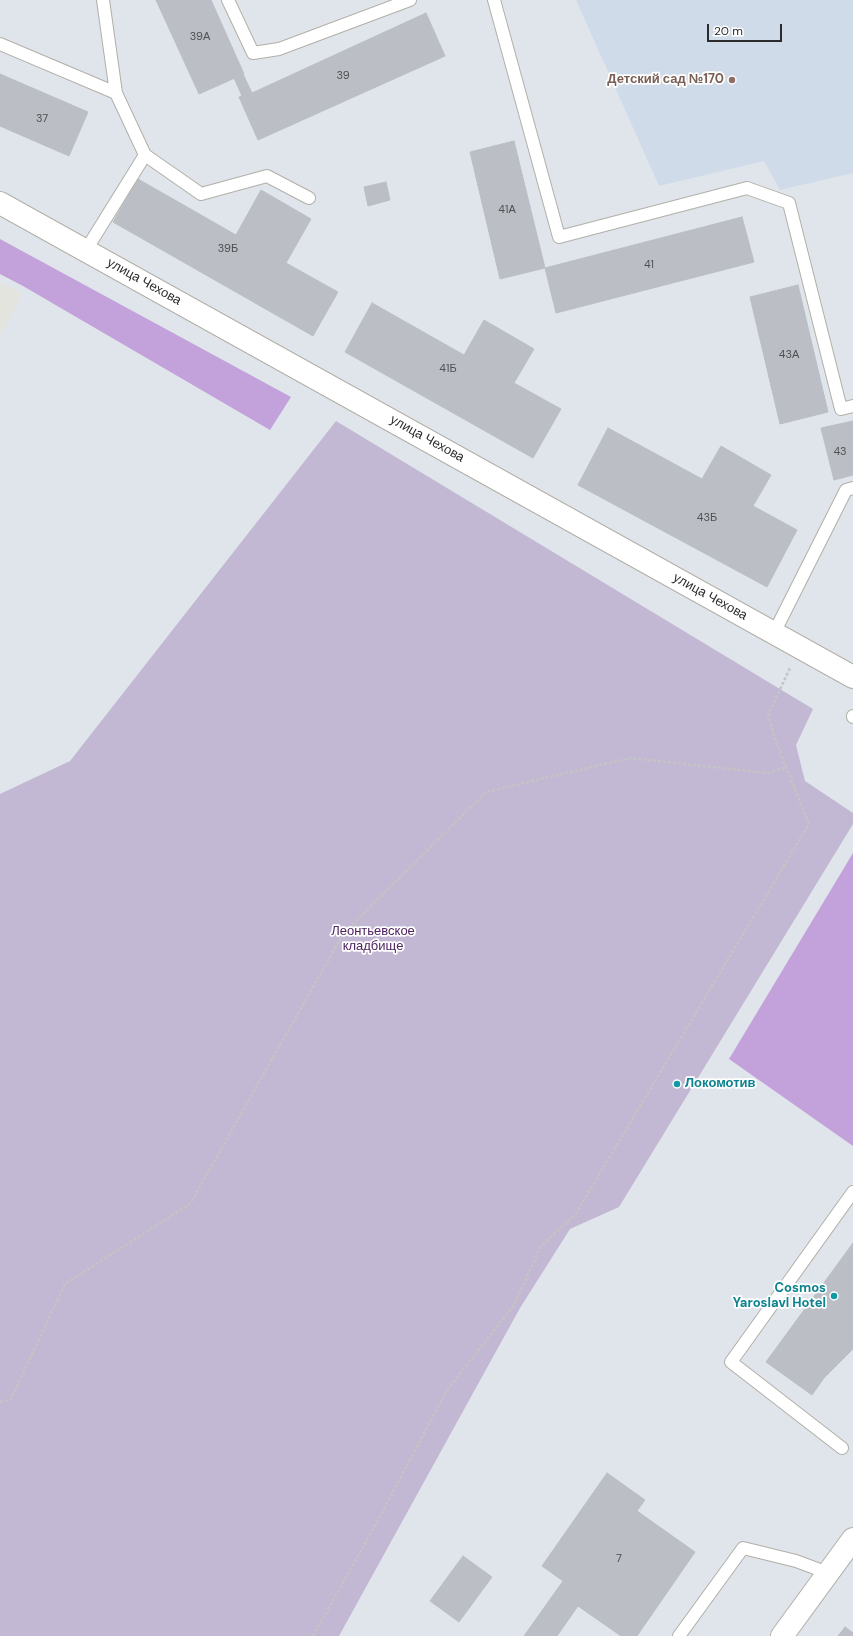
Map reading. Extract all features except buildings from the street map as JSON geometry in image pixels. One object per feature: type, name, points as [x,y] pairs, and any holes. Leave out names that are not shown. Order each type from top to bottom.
[{"type":"street","name":"улица Чехова","points":[[0,203],[853,677]]},
{"type":"street","points":[[782,1636],[853,1539]]},
{"type":"lane","points":[[103,0],[116,93],[145,154],[202,194],[267,176],[309,198]]},
{"type":"lane","points":[[228,0],[253,53],[279,49],[410,0]]},
{"type":"lane","points":[[494,0],[559,237],[747,188],[789,203],[841,409],[853,406]]},
{"type":"lane","points":[[0,44],[116,93]]},
{"type":"lane","points":[[86,250],[145,154]]},
{"type":"lane","points":[[774,633],[846,490],[853,488]]},
{"type":"lane","points":[[842,1448],[731,1362],[853,1192]]},
{"type":"lane","points":[[679,1636],[743,1548],[796,1561],[828,1573]]},
{"type":"path","points":[[313,1636],[378,1522],[447,1390],[514,1305],[541,1246],[575,1215],[809,824],[776,742],[768,715],[792,664]]},
{"type":"path","points":[[0,1402],[11,1399],[65,1284],[190,1204],[343,934],[486,792],[630,758],[768,773],[786,767]]},
{"type":"shaded area","name":"Детский сад №170","points":[[576,0],[853,0],[853,173],[780,190],[764,161],[659,186]]},
{"type":"shaded area","points":[[0,239],[291,397],[270,430],[0,274]]},
{"type":"shaded area","points":[[0,282],[22,294],[0,336]]},
{"type":"shaded area","points":[[853,853],[853,1146],[729,1059]]},
{"type":"green space","name":"Леонтьевское кладбище","points":[[336,421],[813,709],[796,745],[805,781],[853,813],[853,824],[619,1207],[570,1229],[520,1308],[339,1636],[0,1636],[0,794],[70,761]]},
{"type":"place","name":"Детский сад №170","points":[[732,80]]},
{"type":"place","name":"Локомотив","points":[[677,1084]]},
{"type":"place","name":"Cosmos Yaroslavl Hotel","points":[[834,1296]]}]
